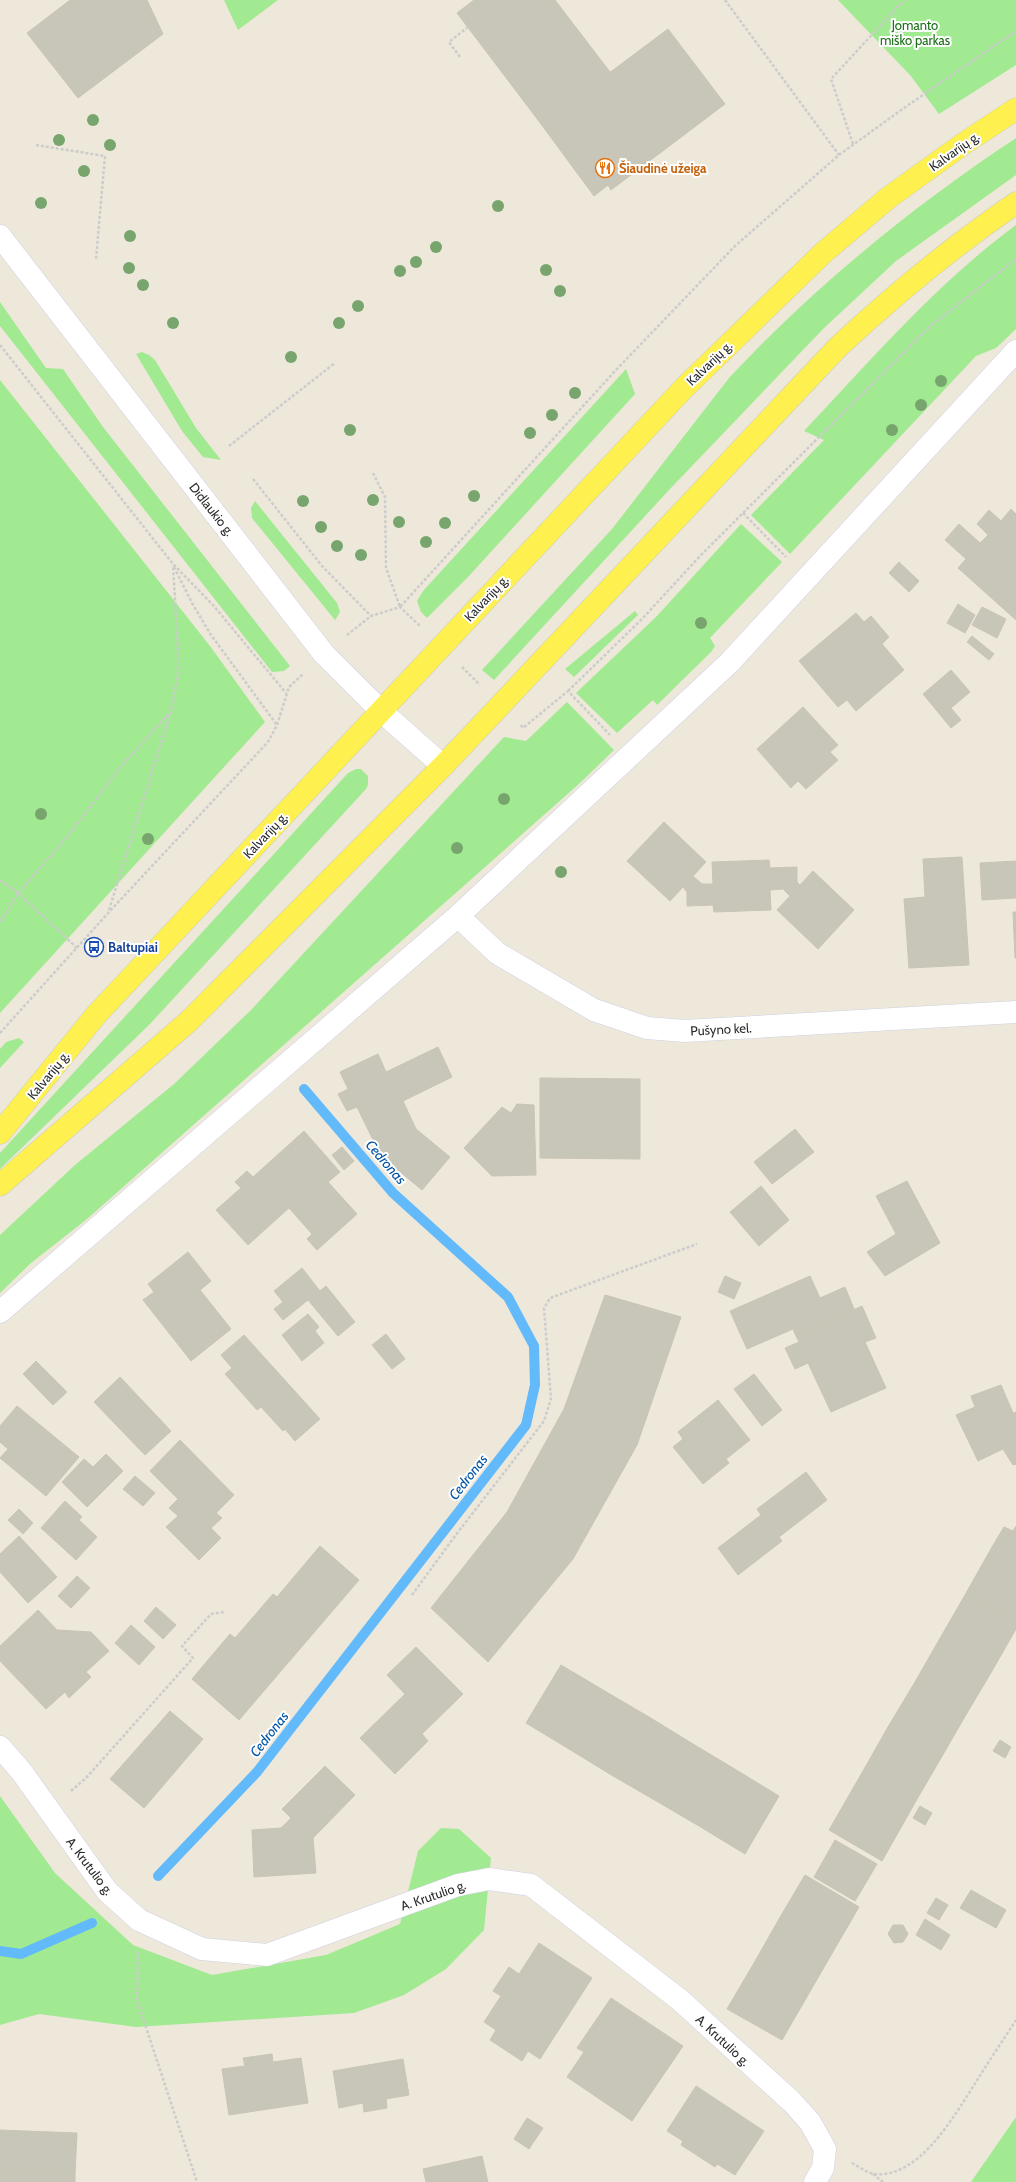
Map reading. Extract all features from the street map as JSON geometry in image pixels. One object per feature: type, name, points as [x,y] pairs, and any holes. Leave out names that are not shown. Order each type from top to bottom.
[{"type":"main road","name":"Kalvarijų g.","points":[[0,1133],[96,1015],[684,388],[823,253],[888,198],[963,144],[1016,109]]},
{"type":"main road","points":[[0,1185],[188,1021],[443,766],[838,347],[885,304],[979,228],[1016,203]]},
{"type":"street","name":"Didlaukio g.","points":[[0,236],[324,654],[381,711],[443,766]]},
{"type":"street","points":[[0,1312],[458,916],[729,664],[1016,350]]},
{"type":"street","name":"Pušyno kel.","points":[[458,916],[497,953],[594,1010],[647,1028],[685,1030],[1016,1012]]},
{"type":"street","name":"A. Krutulio g.","points":[[0,1747],[21,1771],[107,1891],[139,1920],[202,1949],[267,1955],[458,1884],[489,1879],[531,1885],[680,2000],[792,2102],[810,2122],[825,2149]]},
{"type":"street","points":[[815,2182],[823,2168],[825,2149]]},
{"type":"path","points":[[725,0],[839,155]]},
{"type":"path","points":[[853,144],[830,79],[904,0]]},
{"type":"path","points":[[460,57],[449,42],[468,28]]},
{"type":"path","points":[[373,473],[385,497],[386,568],[400,607],[610,376],[735,246],[853,144],[1016,31]]},
{"type":"path","points":[[36,145],[105,156],[96,259]]},
{"type":"path","points":[[568,690],[642,619],[701,555],[928,328],[1016,259]]},
{"type":"path","points":[[0,345],[173,564],[212,605],[286,693]]},
{"type":"path","points":[[229,446],[335,364]]},
{"type":"path","points":[[253,479],[322,566],[371,616]]},
{"type":"path","points":[[743,513],[807,579]]},
{"type":"path","points":[[109,912],[171,711],[179,669],[173,564]]},
{"type":"path","points":[[173,564],[192,603],[211,635],[276,724]]},
{"type":"path","points":[[576,699],[615,740]]},
{"type":"path","points":[[0,922],[18,892],[68,836],[119,769],[171,711]]},
{"type":"path","points":[[0,1033],[109,912],[268,742]]},
{"type":"path","points":[[0,880],[18,892],[77,948]]},
{"type":"path","points":[[412,1595],[455,1536],[544,1421],[551,1399],[544,1308],[550,1298],[697,1244]]},
{"type":"path","points":[[49,1810],[86,1778],[193,1658],[182,1646],[187,1640],[211,1614],[225,1612]]},
{"type":"path","points":[[139,1920],[137,2000],[197,2182]]},
{"type":"path","points":[[873,2174],[893,2172],[912,2162],[929,2148],[946,2128],[1016,2020]]},
{"type":"path","points":[[825,2149],[873,2174],[883,2182]]},
{"type":"green space","points":[[224,0],[278,0],[238,30]]},
{"type":"green space","name":"Jomanto miško parkas","points":[[838,0],[1016,0],[1016,65],[939,114],[910,75]]},
{"type":"green space","points":[[1016,138],[1016,175],[896,261],[823,329],[669,490],[494,680],[482,670],[612,529],[729,378],[762,344],[796,311],[866,249],[939,192]]},
{"type":"green space","points":[[1016,225],[1016,329],[996,348],[976,356],[790,554],[751,515],[824,440],[804,431],[932,297],[987,248]]},
{"type":"green space","points":[[0,302],[46,368],[63,369],[103,427],[290,666],[284,671],[272,672],[0,326]]},
{"type":"green space","points":[[142,352],[155,360],[196,428],[221,460],[203,457],[182,431],[136,354]]},
{"type":"green space","points":[[626,369],[635,394],[468,577],[427,618],[421,612],[417,601],[423,591]]},
{"type":"green space","points":[[0,380],[210,646],[265,722],[0,1013]]},
{"type":"green space","points":[[255,501],[337,603],[340,612],[335,620],[252,518],[251,508]]},
{"type":"green space","points":[[741,524],[782,562],[710,638],[715,646],[711,652],[657,705],[653,700],[617,733],[576,693],[656,617]]},
{"type":"green space","points":[[635,611],[638,615],[574,677],[565,669]]},
{"type":"green space","points":[[567,702],[614,750],[580,783],[87,1219],[31,1263],[0,1293],[0,1235],[75,1165],[174,1084],[251,1010],[504,737],[526,741]]},
{"type":"green space","points":[[356,769],[361,769],[368,776],[368,785],[366,789],[150,1024],[0,1169],[0,1153],[348,773]]},
{"type":"green space","points":[[19,1038],[24,1042],[0,1068],[0,1049],[6,1042]]},
{"type":"green space","points":[[0,1796],[55,1873],[133,1945],[212,1975],[326,1955],[400,1924],[418,1851],[441,1828],[459,1829],[491,1858],[484,1930],[446,1969],[404,1995],[354,2013],[136,2027],[39,2014],[0,2025]]},
{"type":"green space","points":[[1016,2117],[1016,2182],[971,2182]]},
{"type":"building","points":[[70,0],[147,0],[163,34],[78,98],[27,33]]},
{"type":"building","points":[[474,0],[555,0],[610,72],[541,124],[457,13]]},
{"type":"building","points":[[668,29],[725,104],[611,190],[608,185],[594,196],[541,124]]},
{"type":"building","points":[[1011,509],[1016,514],[1016,620],[958,568],[966,559],[945,540],[959,524],[980,543],[988,535],[977,524],[989,510],[1001,521]]},
{"type":"building","points":[[899,562],[919,581],[909,592],[889,573]]},
{"type":"building","points":[[958,604],[975,615],[965,633],[947,623]]},
{"type":"building","points":[[982,607],[1006,619],[997,638],[972,625]]},
{"type":"building","points":[[856,613],[864,622],[871,616],[889,637],[882,644],[904,670],[856,711],[847,700],[838,707],[799,661]]},
{"type":"building","points":[[972,636],[994,654],[989,660],[967,642]]},
{"type":"building","points":[[951,670],[970,692],[951,708],[961,720],[951,728],[923,694]]},
{"type":"building","points":[[803,707],[838,745],[830,752],[838,760],[806,789],[798,781],[791,788],[757,749]]},
{"type":"building","points":[[664,822],[706,862],[693,876],[702,884],[713,884],[712,862],[769,860],[770,868],[797,867],[797,882],[800,885],[813,871],[854,910],[818,949],[777,910],[790,896],[783,889],[770,890],[771,910],[714,912],[713,905],[687,906],[687,892],[683,887],[670,901],[627,861]]},
{"type":"building","points":[[962,857],[969,965],[909,968],[904,899],[925,897],[923,859]]},
{"type":"building","points":[[1016,861],[1016,898],[982,900],[980,863]]},
{"type":"building","points":[[1013,912],[1016,912],[1016,958],[1015,958]]},
{"type":"building","points":[[438,1047],[452,1077],[403,1101],[416,1129],[450,1157],[422,1190],[375,1151],[376,1146],[357,1107],[347,1111],[338,1094],[348,1089],[340,1072],[378,1054],[386,1072]]},
{"type":"building","points":[[540,1078],[640,1079],[640,1159],[540,1158]]},
{"type":"building","points":[[517,1104],[534,1105],[536,1175],[492,1176],[464,1148],[502,1107],[511,1113]]},
{"type":"building","points":[[795,1129],[814,1152],[772,1184],[754,1162]]},
{"type":"building","points":[[304,1131],[340,1172],[328,1182],[357,1214],[317,1250],[307,1239],[312,1234],[289,1208],[248,1245],[216,1210],[241,1188],[235,1182],[247,1171],[253,1177]]},
{"type":"building","points":[[342,1147],[354,1161],[344,1170],[332,1155]]},
{"type":"building","points":[[907,1181],[940,1243],[885,1276],[867,1252],[896,1234],[876,1196]]},
{"type":"building","points":[[761,1186],[789,1220],[759,1246],[730,1212]]},
{"type":"building","points":[[188,1252],[211,1281],[200,1290],[231,1329],[191,1361],[143,1300],[154,1292],[148,1284]]},
{"type":"building","points":[[302,1268],[320,1291],[326,1286],[355,1322],[338,1336],[308,1300],[283,1320],[274,1309],[283,1302],[274,1291]]},
{"type":"building","points":[[725,1276],[741,1283],[734,1299],[718,1292]]},
{"type":"building","points":[[810,1276],[820,1298],[845,1287],[854,1309],[796,1336],[793,1329],[747,1349],[730,1311]]},
{"type":"building","points":[[605,1295],[681,1317],[637,1445],[573,1559],[488,1662],[431,1608],[507,1512],[564,1409]]},
{"type":"building","points":[[862,1306],[876,1338],[865,1342],[886,1388],[831,1412],[808,1363],[795,1369],[785,1348],[799,1342],[796,1336]]},
{"type":"building","points":[[308,1314],[319,1327],[315,1331],[324,1343],[302,1361],[282,1335]]},
{"type":"building","points":[[386,1334],[405,1359],[392,1369],[372,1345]]},
{"type":"building","points":[[244,1335],[320,1419],[295,1441],[285,1429],[283,1431],[261,1407],[257,1410],[225,1374],[232,1368],[221,1355]]},
{"type":"building","points":[[36,1361],[67,1392],[53,1405],[23,1374]]},
{"type":"building","points":[[754,1374],[782,1410],[762,1426],[734,1389]]},
{"type":"building","points":[[120,1377],[171,1431],[145,1455],[94,1402]]},
{"type":"building","points":[[1001,1385],[1013,1413],[1016,1412],[1016,1464],[1013,1465],[1003,1449],[978,1461],[956,1415],[975,1407],[971,1396]]},
{"type":"building","points":[[718,1400],[750,1440],[726,1459],[729,1463],[703,1484],[673,1447],[683,1439],[678,1432]]},
{"type":"building","points":[[17,1406],[79,1457],[46,1496],[0,1458],[8,1449],[0,1442],[0,1426]]},
{"type":"building","points":[[180,1440],[234,1495],[216,1513],[222,1518],[211,1528],[221,1538],[199,1560],[166,1527],[178,1516],[169,1508],[178,1499],[150,1471]]},
{"type":"building","points":[[106,1454],[123,1471],[87,1507],[62,1482],[84,1459],[93,1467]]},
{"type":"building","points":[[806,1472],[827,1500],[779,1537],[782,1541],[738,1575],[718,1548],[761,1515],[757,1509]]},
{"type":"building","points":[[135,1476],[155,1493],[143,1506],[123,1489]]},
{"type":"building","points":[[65,1501],[82,1517],[79,1520],[97,1537],[76,1560],[41,1528]]},
{"type":"building","points":[[19,1509],[33,1523],[23,1534],[8,1520]]},
{"type":"building","points":[[1016,1526],[1016,1561],[992,1547],[1004,1527],[1013,1531]]},
{"type":"building","points":[[19,1536],[57,1577],[28,1603],[0,1572],[0,1554]]},
{"type":"building","points":[[320,1546],[359,1580],[239,1720],[192,1679],[230,1634],[235,1638],[273,1594],[277,1597]]},
{"type":"building","points":[[992,1547],[1016,1561],[1016,1624],[965,1595]]},
{"type":"building","points":[[77,1576],[90,1588],[71,1608],[58,1596]]},
{"type":"building","points":[[965,1595],[1016,1624],[1016,1629],[992,1671],[939,1640]]},
{"type":"building","points":[[156,1607],[176,1625],[163,1639],[144,1621]]},
{"type":"building","points":[[38,1610],[57,1630],[91,1632],[109,1651],[86,1672],[91,1677],[69,1698],[65,1692],[46,1709],[0,1661],[0,1646]]},
{"type":"building","points":[[131,1625],[155,1647],[139,1665],[115,1643]]},
{"type":"building","points":[[939,1640],[992,1671],[967,1713],[915,1682]]},
{"type":"building","points":[[416,1647],[463,1694],[422,1734],[428,1741],[395,1774],[360,1738],[405,1694],[387,1675]]},
{"type":"building","points":[[561,1665],[603,1690],[569,1749],[526,1723]]},
{"type":"building","points":[[915,1682],[967,1713],[941,1758],[888,1727]]},
{"type":"building","points":[[603,1690],[649,1717],[613,1776],[569,1749]]},
{"type":"building","points":[[170,1711],[203,1739],[144,1808],[110,1779]]},
{"type":"building","points":[[649,1717],[693,1744],[658,1802],[613,1776]]},
{"type":"building","points":[[888,1727],[941,1758],[916,1801],[863,1771]]},
{"type":"building","points":[[1000,1740],[1011,1747],[1005,1758],[993,1751]]},
{"type":"building","points":[[693,1744],[738,1771],[704,1829],[658,1802]]},
{"type":"building","points":[[325,1766],[355,1795],[313,1838],[316,1873],[254,1877],[252,1830],[281,1828],[291,1818],[282,1809]]},
{"type":"building","points":[[738,1771],[779,1796],[745,1854],[704,1829]]},
{"type":"building","points":[[863,1771],[916,1801],[882,1861],[829,1830]]},
{"type":"building","points":[[920,1806],[932,1813],[925,1825],[913,1818]]},
{"type":"building","points":[[835,1840],[877,1864],[855,1901],[814,1877]]},
{"type":"building","points":[[805,1875],[859,1907],[834,1950],[779,1919]]},
{"type":"building","points":[[971,1890],[1006,1910],[996,1928],[960,1908]]},
{"type":"building","points":[[936,1898],[948,1905],[939,1920],[927,1913]]},
{"type":"building","points":[[779,1919],[834,1950],[808,1995],[754,1963]]},
{"type":"building","points":[[925,1919],[950,1935],[941,1950],[916,1935]]},
{"type":"building","points":[[893,1925],[903,1925],[908,1934],[903,1942],[894,1943],[888,1934]]},
{"type":"building","points":[[539,1943],[592,1978],[540,2059],[528,2051],[522,2061],[490,2040],[496,2030],[484,2022],[501,1996],[493,1991],[509,1967],[519,1974]]},
{"type":"building","points":[[754,1963],[808,1995],[782,2040],[727,2009]]},
{"type":"building","points":[[611,1998],[683,2046],[632,2121],[567,2077],[584,2052],[577,2048]]},
{"type":"building","points":[[272,2054],[273,2062],[301,2058],[308,2103],[229,2115],[222,2069],[245,2066],[243,2058]]},
{"type":"building","points":[[403,2059],[409,2095],[386,2099],[387,2108],[364,2112],[363,2103],[339,2108],[333,2071]]},
{"type":"building","points":[[696,2086],[764,2131],[735,2175],[717,2164],[715,2167],[681,2145],[683,2141],[667,2131]]},
{"type":"building","points":[[527,2118],[543,2128],[529,2149],[514,2139]]},
{"type":"building","points":[[0,2130],[77,2133],[75,2174],[0,2170]]},
{"type":"building","points":[[482,2156],[488,2182],[426,2182],[423,2169]]},
{"type":"building","points":[[0,2170],[75,2174],[75,2182],[0,2182]]},
{"type":"waterway","name":"Cedronas","points":[[158,1876],[257,1772],[526,1425],[535,1385],[534,1346],[508,1297],[393,1193],[304,1089]]},
{"type":"waterway","name":"Cedronas","points":[[0,1951],[21,1954],[92,1923]]},
{"type":"place","name":"Šiaudinė užeiga","points":[[605,168]]},
{"type":"place","name":"Baltupiai","points":[[94,947]]}]
